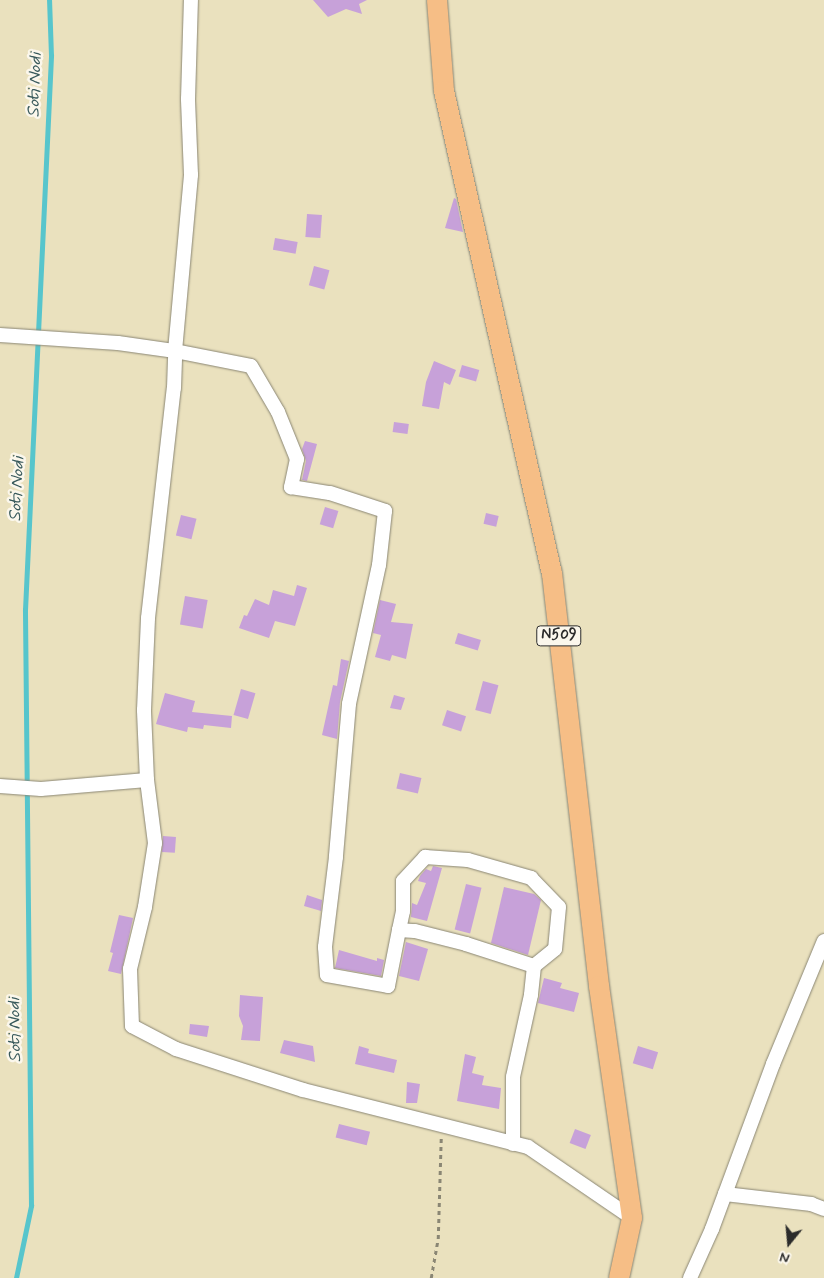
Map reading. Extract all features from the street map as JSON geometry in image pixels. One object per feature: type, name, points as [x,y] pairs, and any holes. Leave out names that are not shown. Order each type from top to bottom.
[{"type":"highway","name":"N509","points":[[437,0],[444,92],[552,573],[599,986],[632,1218],[619,1278]]},
{"type":"street","points":[[191,0],[188,99],[191,175],[175,351],[174,388],[148,618],[144,710],[147,780],[155,842],[145,907],[130,969],[132,1026],[176,1049],[304,1090],[442,1127],[528,1147],[632,1218]]},
{"type":"street","points":[[0,335],[118,343],[175,351],[251,366],[278,412],[297,460],[291,487],[330,493],[385,511],[379,565],[348,704],[336,857],[325,947],[327,975],[388,986],[403,911],[403,881],[425,857],[468,860],[531,878],[559,907],[555,949],[534,966],[531,995],[513,1077],[513,1144]]},
{"type":"street","points":[[0,786],[41,789],[147,780]]},
{"type":"street","points":[[400,930],[415,930],[534,966]]},
{"type":"street","points":[[690,1278],[824,941]]},
{"type":"street","points":[[725,1194],[811,1204],[824,1208]]},
{"type":"path","points":[[431,1278],[438,1239],[442,1127]]},
{"type":"building","points":[[313,0],[367,0],[359,4],[362,14],[346,9],[328,17]]},
{"type":"building","points":[[454,198],[456,199],[463,232],[445,228]]},
{"type":"building","points":[[307,214],[322,215],[320,238],[305,237]]},
{"type":"building","points":[[275,238],[298,242],[296,254],[273,250]]},
{"type":"building","points":[[314,266],[329,270],[324,289],[309,285]]},
{"type":"building","points":[[434,361],[456,370],[450,385],[444,382],[439,409],[422,406],[426,382]]},
{"type":"building","points":[[462,365],[479,370],[476,381],[459,377]]},
{"type":"building","points":[[394,422],[409,424],[407,434],[393,432]]},
{"type":"building","points":[[305,441],[317,444],[307,481],[302,480],[306,461],[302,449]]},
{"type":"building","points":[[325,507],[338,511],[333,528],[320,524]]},
{"type":"building","points":[[486,513],[499,516],[496,527],[484,524]]},
{"type":"building","points":[[181,515],[197,519],[191,539],[176,535]]},
{"type":"building","points":[[297,585],[307,588],[295,626],[275,621],[269,638],[239,628],[244,615],[247,616],[255,599],[269,605],[273,590],[294,596]]},
{"type":"building","points":[[185,596],[208,600],[203,629],[180,625]]},
{"type":"building","points":[[380,600],[396,604],[391,622],[413,624],[406,659],[392,655],[390,661],[375,657],[381,635],[373,633]]},
{"type":"building","points":[[458,633],[481,640],[478,651],[455,644]]},
{"type":"building","points":[[341,659],[349,661],[340,702],[337,739],[322,735],[333,685],[337,686]]},
{"type":"building","points":[[483,681],[498,685],[491,714],[475,710]]},
{"type":"building","points":[[241,689],[255,693],[248,719],[234,715]]},
{"type":"building","points":[[165,693],[195,701],[192,712],[232,716],[231,728],[204,725],[203,729],[188,727],[187,732],[156,724]]},
{"type":"building","points":[[394,695],[405,698],[401,710],[390,708]]},
{"type":"building","points":[[447,710],[466,716],[461,731],[442,725]]},
{"type":"building","points":[[400,773],[421,778],[418,794],[396,789]]},
{"type":"building","points":[[163,836],[176,837],[175,853],[162,852]]},
{"type":"building","points":[[433,866],[442,868],[427,921],[411,917],[412,903],[417,905],[426,883],[418,881],[420,876],[426,869],[431,871]]},
{"type":"building","points":[[466,884],[482,888],[470,933],[455,930]]},
{"type":"building","points":[[504,887],[534,894],[541,900],[528,955],[491,943]]},
{"type":"building","points":[[307,895],[322,900],[321,911],[304,906]]},
{"type":"building","points":[[119,915],[133,918],[121,974],[108,971],[113,953],[110,952]]},
{"type":"building","points":[[406,942],[428,949],[419,981],[399,976]]},
{"type":"building","points":[[339,950],[377,961],[377,958],[384,960],[381,976],[335,968]]},
{"type":"building","points":[[544,978],[562,983],[560,988],[579,993],[574,1012],[538,1003]]},
{"type":"building","points":[[240,995],[263,997],[260,1041],[241,1040],[243,1026],[239,1016]]},
{"type":"building","points":[[190,1024],[209,1026],[207,1037],[189,1034]]},
{"type":"building","points":[[284,1040],[313,1046],[315,1062],[280,1053]]},
{"type":"building","points":[[359,1046],[369,1049],[368,1053],[397,1060],[394,1073],[355,1064]]},
{"type":"building","points":[[638,1046],[658,1052],[653,1069],[633,1063]]},
{"type":"building","points":[[465,1054],[476,1057],[472,1073],[484,1076],[482,1085],[501,1088],[499,1109],[457,1101]]},
{"type":"building","points":[[407,1082],[420,1084],[417,1103],[406,1103]]},
{"type":"building","points":[[339,1124],[370,1132],[367,1145],[336,1138]]},
{"type":"building","points":[[575,1129],[591,1135],[585,1149],[570,1143]]},
{"type":"waterway","name":"Soti Nodi","points":[[16,1278],[31,1206],[25,610],[51,56],[49,0]]}]
